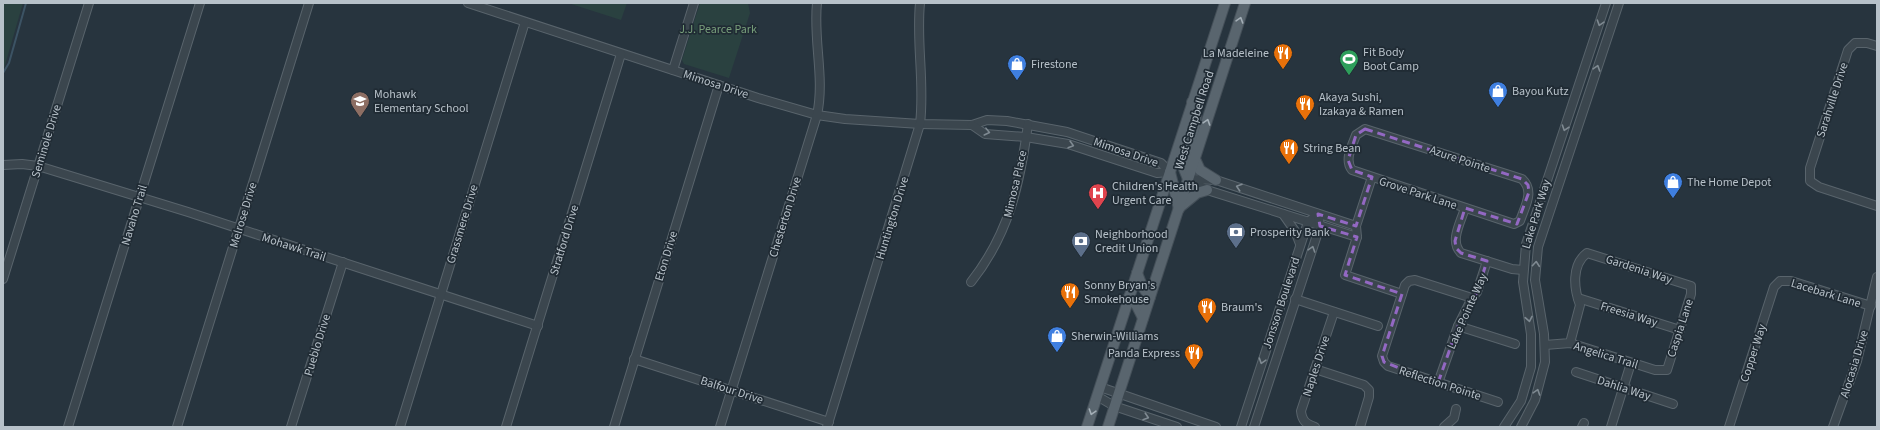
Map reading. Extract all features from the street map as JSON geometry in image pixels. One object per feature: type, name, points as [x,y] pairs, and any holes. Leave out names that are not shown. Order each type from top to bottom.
[{"type":"main road","name":"West Campbell Road","points":[[1087,427],[1225,3]]},
{"type":"main road","name":"West Campbell Road","points":[[1108,427],[1245,3]]},
{"type":"main road","points":[[1164,189],[1172,183],[1188,179],[1184,169],[1196,121],[1196,112],[1192,102]]},
{"type":"main road","points":[[1195,159],[1191,165],[1184,169],[1170,172],[1179,209],[1197,193],[1207,190]]},
{"type":"main road","points":[[1195,159],[1200,170],[1216,180]]},
{"type":"main road","points":[[1137,273],[1144,290],[1150,297]]},
{"type":"main road","points":[[1129,297],[1137,306],[1143,318]]},
{"type":"street","name":"Seminole Drive","points":[[3,280],[89,3]]},
{"type":"street","name":"Navaho Trail","points":[[68,427],[200,3]]},
{"type":"street","name":"Melrose Drive","points":[[177,427],[309,3]]},
{"type":"street","name":"Mimosa Drive","points":[[468,3],[784,107],[817,115],[845,119],[920,124],[972,125],[987,120],[1028,124],[1055,129],[1086,138],[1161,163],[1170,172]]},
{"type":"street","points":[[673,70],[694,3]]},
{"type":"street","name":"Chesterton Drive","points":[[720,427],[817,115],[820,83],[816,28],[817,3]]},
{"type":"street","name":"Huntington Drive","points":[[828,424],[920,124],[923,91],[918,36],[920,3]]},
{"type":"street","name":"Lake Park Way","points":[[1504,427],[1521,401],[1531,367],[1531,334],[1524,293],[1523,270],[1528,236],[1606,3]]},
{"type":"street","name":"Lake Park Way","points":[[1521,427],[1530,412],[1539,388],[1544,362],[1545,345],[1535,280],[1538,247],[1619,3]]},
{"type":"street","name":"Grassmere Drive","points":[[400,427],[525,22]]},
{"type":"street","name":"Sarahville Drive","points":[[1877,46],[1867,43],[1855,43],[1848,50],[1810,168],[1810,181],[1819,187],[1877,206]]},
{"type":"street","name":"Stratford Drive","points":[[506,427],[621,54]]},
{"type":"street","name":"Eton Drive","points":[[614,427],[719,86]]},
{"type":"street","name":"Mimosa Place","points":[[971,282],[984,265],[1007,220],[1020,174],[1028,124]]},
{"type":"street","name":"Mimosa Drive","points":[[972,125],[985,134],[1026,137],[1068,144],[1157,173],[1170,172]]},
{"type":"street","name":"Azure Pointe","points":[[1372,177],[1352,170],[1348,166],[1348,160],[1356,134],[1365,129],[1522,179],[1528,185],[1529,192],[1520,221],[1517,224],[1465,208]]},
{"type":"street","points":[[1086,138],[1089,150]]},
{"type":"street","name":"Mohawk Trail","points":[[3,165],[22,164],[38,166],[343,262],[538,326]]},
{"type":"street","points":[[1372,177],[1356,226],[1357,238],[1345,275],[1402,294],[1409,281],[1414,280],[1472,298]]},
{"type":"street","name":"Grove Park Lane","points":[[1372,177],[1465,208]]},
{"type":"street","points":[[1188,179],[1216,180],[1356,226]]},
{"type":"street","points":[[1188,179],[1207,190],[1357,238]]},
{"type":"street","points":[[1255,205],[1261,195]]},
{"type":"street","points":[[1465,208],[1455,240],[1456,248],[1461,253],[1512,269],[1523,270]]},
{"type":"street","points":[[1283,214],[1295,231],[1300,244]]},
{"type":"street","points":[[1308,222],[1318,214]]},
{"type":"street","name":"Jonsson Boulevard","points":[[1254,427],[1320,226],[1318,214]]},
{"type":"street","name":"Jonsson Boulevard","points":[[1241,427],[1308,222]]},
{"type":"street","name":"Gardenia Way","points":[[1578,298],[1576,295],[1575,277],[1582,257],[1587,253],[1691,286]]},
{"type":"street","name":"Lake Pointe Way","points":[[1438,383],[1458,326],[1472,298],[1480,286],[1487,261]]},
{"type":"street","name":"Pueblo Drive","points":[[291,427],[343,262]]},
{"type":"street","name":"Alocasia Drive","points":[[1833,427],[1857,361],[1877,277]]},
{"type":"street","name":"Lacebark Lane","points":[[1780,281],[1791,281],[1871,306]]},
{"type":"street","name":"Copper Way","points":[[1729,427],[1774,287],[1780,281]]},
{"type":"street","name":"Caspia Lane","points":[[1667,370],[1691,294],[1691,286]]},
{"type":"street","name":"Reflection Pointe","points":[[1402,294],[1382,356],[1384,362],[1388,366],[1498,402]]},
{"type":"street","points":[[1570,343],[1580,304],[1578,298]]},
{"type":"street","name":"Freesia Way","points":[[1578,298],[1680,330]]},
{"type":"street","points":[[1295,299],[1378,326]]},
{"type":"street","name":"Naples Drive","points":[[1315,427],[1303,420],[1302,411],[1334,312]]},
{"type":"street","points":[[1458,326],[1515,344]]},
{"type":"street","points":[[1272,332],[1284,336]]},
{"type":"street","name":"Angelica Trail","points":[[1545,345],[1570,343],[1655,370],[1667,370]]},
{"type":"street","name":"Balfour Drive","points":[[634,359],[732,390],[828,424]]},
{"type":"street","points":[[1611,427],[1631,363]]},
{"type":"street","points":[[1315,369],[1364,385],[1369,390],[1369,397],[1360,427]]},
{"type":"street","name":"Dahlia Way","points":[[1576,372],[1623,389],[1673,404]]},
{"type":"street","points":[[1098,392],[1118,395],[1216,427]]},
{"type":"street","points":[[1098,392],[1114,406],[1177,427]]},
{"type":"street","points":[[1444,427],[1454,418],[1456,409]]},
{"type":"street","points":[[1257,418],[1261,427]]},
{"type":"highlighted area","points":[[1365,129],[1522,179],[1528,185],[1529,192],[1517,224],[1465,208],[1455,241],[1456,248],[1461,253],[1487,261],[1477,292],[1458,326],[1438,383],[1384,362],[1382,356],[1402,294],[1345,275],[1357,237],[1320,226],[1318,214],[1356,226],[1372,177],[1352,170],[1348,160],[1356,135]]},
{"type":"green space","points":[[3,3],[23,3],[3,72]]},
{"type":"green space","points":[[568,3],[627,3],[621,20]]},
{"type":"green space","name":"J.J. Pearce Park","points":[[700,3],[748,3],[750,13],[729,78],[684,64],[682,60]]},
{"type":"waterway","points":[[3,73],[9,63],[26,3]]},
{"type":"place","name":"La Madeleine","points":[[1283,70]]},
{"type":"place","name":"Fit Body Boot Camp","points":[[1349,76]]},
{"type":"place","name":"Firestone","points":[[1017,81]]},
{"type":"place","name":"Bayou Kutz","points":[[1498,108]]},
{"type":"place","name":"Mohawk Elementary School","points":[[360,118]]},
{"type":"place","name":"Akaya Sushi, Izakaya & Ramen","points":[[1305,121]]},
{"type":"place","name":"String Bean","points":[[1289,165]]},
{"type":"place","name":"The Home Depot","points":[[1673,199]]},
{"type":"place","name":"Children's Health Urgent Care","points":[[1098,210]]},
{"type":"place","name":"Prosperity Bank","points":[[1236,249]]},
{"type":"place","name":"Neighborhood Credit Union","points":[[1081,258]]},
{"type":"place","name":"Sonny Bryan's Smokehouse","points":[[1070,309]]},
{"type":"place","name":"Braum's","points":[[1207,324]]},
{"type":"place","name":"Sherwin-Williams","points":[[1057,353]]},
{"type":"place","name":"Panda Express","points":[[1194,370]]}]
